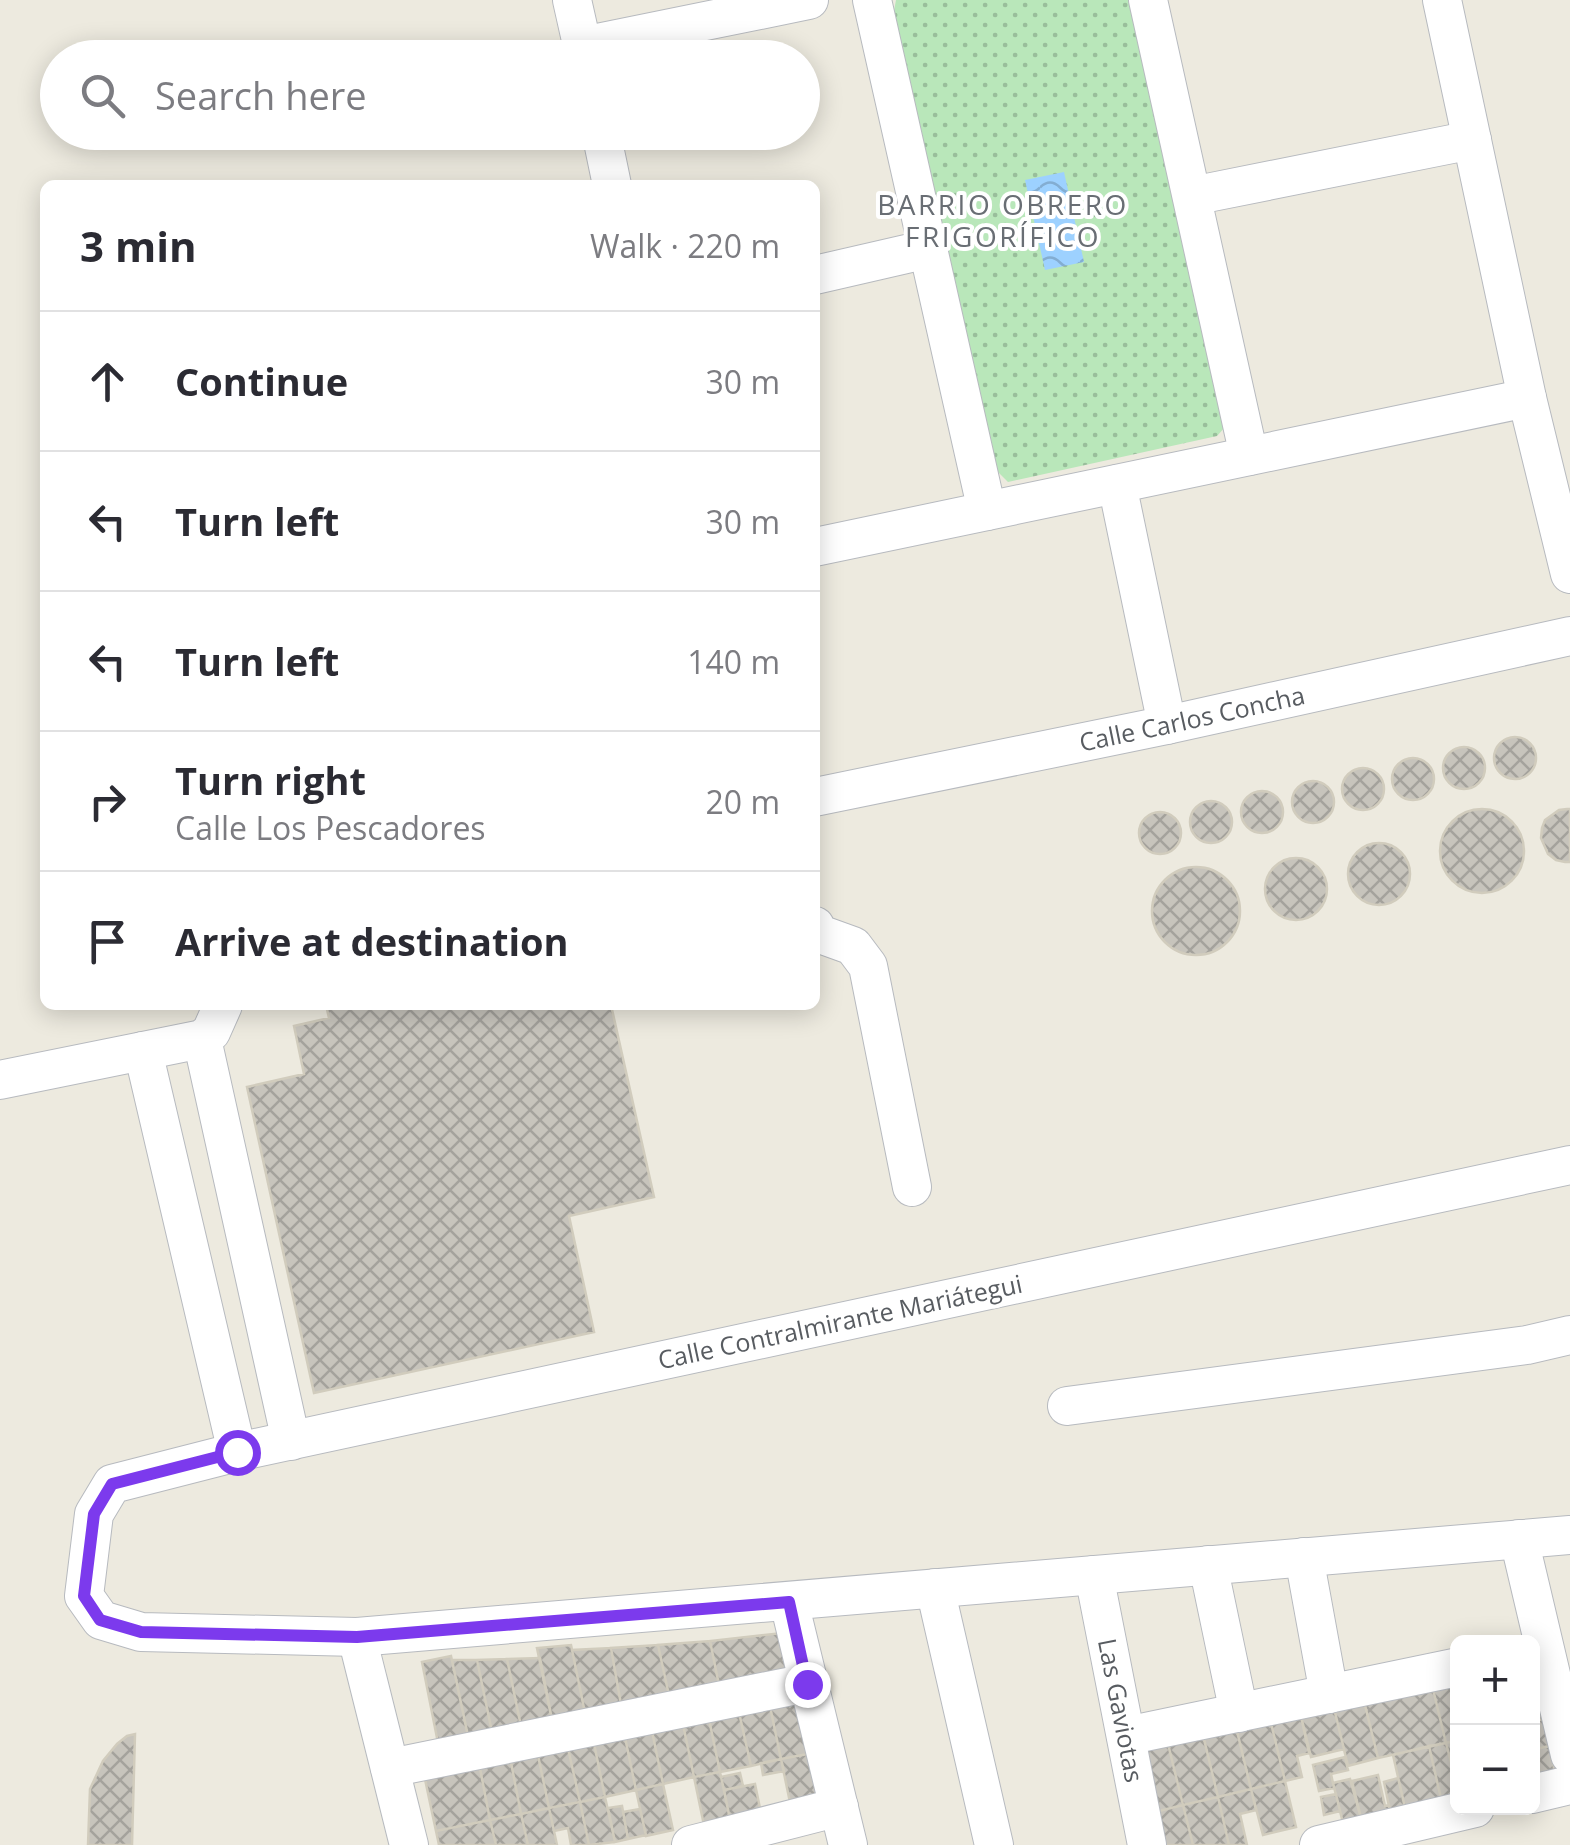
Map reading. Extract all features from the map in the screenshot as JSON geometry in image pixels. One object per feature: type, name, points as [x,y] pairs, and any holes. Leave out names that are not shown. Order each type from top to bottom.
[{"type":"street","points":[[572,0],[581,40]]},
{"type":"street","points":[[636,40],[809,0]]},
{"type":"street","points":[[872,0],[987,511]]},
{"type":"street","points":[[1148,0],[1249,456]]},
{"type":"street","points":[[1442,0],[1527,398],[1570,574]]},
{"type":"street","points":[[1192,196],[1472,140]]},
{"type":"street","points":[[605,150],[611,180]]},
{"type":"street","points":[[820,274],[928,249]]},
{"type":"street","points":[[820,546],[1527,398]]},
{"type":"street","points":[[1117,484],[1166,725]]},
{"type":"street","name":"Calle Carlos Concha","points":[[820,796],[1570,636]]},
{"type":"street","points":[[820,933],[852,946],[868,966],[912,1187]]},
{"type":"street","points":[[0,1080],[202,1039],[211,1032],[221,1010]]},
{"type":"street","points":[[202,1039],[290,1441]]},
{"type":"street","points":[[143,1051],[237,1452]]},
{"type":"street","name":"Calle Contralmirante Mariátegui","points":[[357,1637],[141,1632],[100,1620],[84,1596],[94,1514],[112,1484],[237,1452],[1570,1164]]},
{"type":"street","points":[[1067,1406],[1526,1345],[1570,1335]]},
{"type":"street","points":[[408,1845],[357,1637],[1570,1534]]},
{"type":"street","points":[[1519,1539],[1536,1635]]},
{"type":"street","points":[[1304,1558],[1330,1694]]},
{"type":"street","points":[[1208,1565],[1238,1713]]},
{"type":"street","name":"Las Gaviotas","points":[[1094,1575],[1147,1845]]},
{"type":"street","points":[[934,1588],[994,1845]]},
{"type":"street","points":[[789,1602],[848,1845]]},
{"type":"street","points":[[1540,1652],[1570,1755]]},
{"type":"street","points":[[1126,1736],[1450,1668]]},
{"type":"street","points":[[390,1768],[807,1684]]},
{"type":"street","points":[[1540,1792],[1570,1784]]},
{"type":"street","points":[[691,1845],[839,1807]]},
{"type":"street","points":[[1318,1845],[1450,1814]]},
{"type":"green space","points":[[896,0],[1131,0],[1226,426],[1217,436],[1008,482],[989,463],[893,16]]},
{"type":"water","points":[[1064,172],[1084,262],[1045,270],[1025,180]]},
{"type":"building","points":[[1515,737],[1530,743],[1536,758],[1530,773],[1515,779],[1500,773],[1494,758],[1500,743]]},
{"type":"building","points":[[1464,747],[1479,753],[1485,768],[1479,783],[1464,789],[1449,783],[1443,768],[1449,753]]},
{"type":"building","points":[[1413,758],[1428,764],[1434,779],[1428,794],[1413,800],[1398,794],[1392,779],[1398,764]]},
{"type":"building","points":[[1363,768],[1378,774],[1384,789],[1378,804],[1363,810],[1348,804],[1342,789],[1348,774]]},
{"type":"building","points":[[1313,781],[1328,787],[1334,802],[1328,817],[1313,823],[1298,817],[1292,802],[1298,787]]},
{"type":"building","points":[[1262,791],[1277,797],[1283,812],[1277,827],[1262,833],[1247,827],[1241,812],[1247,797]]},
{"type":"building","points":[[1211,801],[1226,807],[1232,822],[1226,837],[1211,843],[1196,837],[1190,822],[1196,807]]},
{"type":"building","points":[[1482,809],[1498,812],[1512,821],[1521,835],[1521,867],[1512,881],[1498,890],[1482,893],[1466,890],[1452,881],[1443,867],[1440,851],[1443,835],[1452,821],[1466,812]]},
{"type":"building","points":[[1570,809],[1570,862],[1548,854],[1541,838],[1545,820],[1559,810]]},
{"type":"building","points":[[1160,812],[1175,818],[1181,833],[1175,848],[1160,854],[1145,848],[1139,833],[1145,818]]},
{"type":"building","points":[[1379,843],[1401,852],[1410,874],[1401,896],[1379,905],[1357,896],[1348,874],[1357,852]]},
{"type":"building","points":[[1296,858],[1318,867],[1327,889],[1318,911],[1296,920],[1274,911],[1265,889],[1274,867]]},
{"type":"building","points":[[1196,867],[1221,874],[1233,886],[1240,911],[1233,936],[1221,948],[1196,955],[1171,948],[1159,936],[1152,911],[1159,886],[1171,874]]},
{"type":"building","points":[[327,1010],[612,1010],[654,1197],[569,1216],[594,1332],[314,1393],[247,1087],[304,1074],[294,1026],[329,1018]]},
{"type":"building","points":[[782,1633],[791,1676],[720,1690],[710,1641]]},
{"type":"building","points":[[710,1641],[720,1690],[670,1700],[658,1645]]},
{"type":"building","points":[[571,1645],[586,1718],[553,1725],[537,1648]]},
{"type":"building","points":[[658,1645],[670,1700],[622,1710],[611,1648]]},
{"type":"building","points":[[611,1648],[622,1710],[586,1718],[572,1650]]},
{"type":"building","points":[[451,1656],[469,1741],[439,1748],[422,1662]]},
{"type":"building","points":[[540,1658],[553,1725],[522,1731],[507,1659]]},
{"type":"building","points":[[507,1659],[522,1731],[493,1737],[477,1660]]},
{"type":"building","points":[[452,1660],[477,1660],[493,1737],[469,1741]]},
{"type":"building","points":[[1450,1677],[1450,1742],[1446,1743],[1431,1681]]},
{"type":"building","points":[[1431,1681],[1446,1743],[1378,1758],[1363,1697]]},
{"type":"building","points":[[799,1686],[813,1753],[781,1759],[767,1692]]},
{"type":"building","points":[[767,1692],[781,1759],[751,1766],[736,1699]]},
{"type":"building","points":[[1363,1697],[1378,1758],[1348,1766],[1333,1704]]},
{"type":"building","points":[[736,1699],[751,1766],[720,1772],[706,1705]]},
{"type":"building","points":[[1333,1704],[1344,1749],[1311,1757],[1300,1712]]},
{"type":"building","points":[[706,1705],[720,1772],[694,1777],[680,1710]]},
{"type":"building","points":[[680,1710],[694,1777],[663,1784],[649,1717]]},
{"type":"building","points":[[1300,1712],[1309,1753],[1297,1756],[1302,1777],[1285,1781],[1270,1719]]},
{"type":"building","points":[[649,1717],[663,1784],[636,1790],[622,1723]]},
{"type":"building","points":[[1270,1719],[1285,1781],[1251,1789],[1236,1727]]},
{"type":"building","points":[[1543,1719],[1549,1746],[1540,1748],[1540,1725]]},
{"type":"building","points":[[622,1723],[636,1790],[605,1797],[591,1729]]},
{"type":"building","points":[[1236,1727],[1251,1789],[1218,1797],[1203,1735]]},
{"type":"building","points":[[591,1729],[605,1797],[580,1802],[565,1735]]},
{"type":"building","points":[[135,1734],[132,1845],[88,1845],[90,1789],[103,1761],[117,1744]]},
{"type":"building","points":[[565,1735],[580,1802],[549,1808],[535,1741]]},
{"type":"building","points":[[1203,1735],[1218,1797],[1183,1805],[1168,1744]]},
{"type":"building","points":[[535,1741],[549,1808],[521,1814],[508,1747]]},
{"type":"building","points":[[1446,1743],[1450,1802],[1442,1803],[1429,1746]]},
{"type":"building","points":[[1168,1744],[1183,1805],[1155,1812],[1140,1750]]},
{"type":"building","points":[[1429,1746],[1442,1803],[1406,1812],[1393,1755]]},
{"type":"building","points":[[1549,1746],[1556,1776],[1540,1780],[1540,1748]]},
{"type":"building","points":[[508,1747],[521,1814],[490,1820],[477,1753]]},
{"type":"building","points":[[477,1753],[490,1820],[436,1831],[422,1765]]},
{"type":"building","points":[[813,1753],[824,1805],[792,1812],[781,1759]]},
{"type":"building","points":[[1345,1757],[1348,1770],[1331,1774],[1334,1788],[1319,1791],[1313,1765]]},
{"type":"building","points":[[781,1759],[784,1771],[763,1775],[761,1763]]},
{"type":"building","points":[[720,1772],[731,1824],[705,1830],[694,1777]]},
{"type":"building","points":[[740,1773],[743,1786],[724,1790],[721,1777]]},
{"type":"building","points":[[1378,1775],[1391,1816],[1362,1822],[1352,1781]]},
{"type":"building","points":[[1398,1778],[1406,1812],[1391,1816],[1384,1782]]},
{"type":"building","points":[[1350,1779],[1362,1822],[1344,1827],[1333,1783]]},
{"type":"building","points":[[1285,1781],[1296,1827],[1263,1835],[1251,1789]]},
{"type":"building","points":[[663,1784],[673,1830],[646,1836],[636,1790]]},
{"type":"building","points":[[755,1784],[762,1818],[731,1824],[724,1790]]},
{"type":"building","points":[[1251,1789],[1256,1810],[1240,1814],[1247,1845],[1229,1845],[1218,1797]]},
{"type":"building","points":[[1336,1794],[1340,1811],[1324,1815],[1321,1797]]},
{"type":"building","points":[[605,1797],[615,1842],[589,1845],[580,1802]]},
{"type":"building","points":[[1218,1797],[1229,1845],[1193,1845],[1183,1805]]},
{"type":"building","points":[[580,1802],[589,1845],[571,1845],[568,1828],[554,1831],[549,1808]]},
{"type":"building","points":[[1183,1805],[1193,1845],[1163,1845],[1155,1812]]},
{"type":"building","points":[[622,1806],[628,1839],[615,1842],[608,1808]]},
{"type":"building","points":[[549,1808],[557,1845],[528,1845],[521,1814]]},
{"type":"building","points":[[640,1809],[646,1835],[628,1839],[623,1812]]},
{"type":"building","points":[[521,1814],[528,1845],[496,1845],[490,1820]]},
{"type":"building","points":[[490,1820],[496,1845],[439,1845],[436,1831]]},
{"type":"district","name":"BARRIO OBRERO FRIGORÍFICO","points":[[1003,221]]},
{"type":"route","points":[[237,1452],[112,1484],[94,1514],[84,1596],[100,1620],[141,1632],[357,1637],[789,1602],[807,1684]]}]
